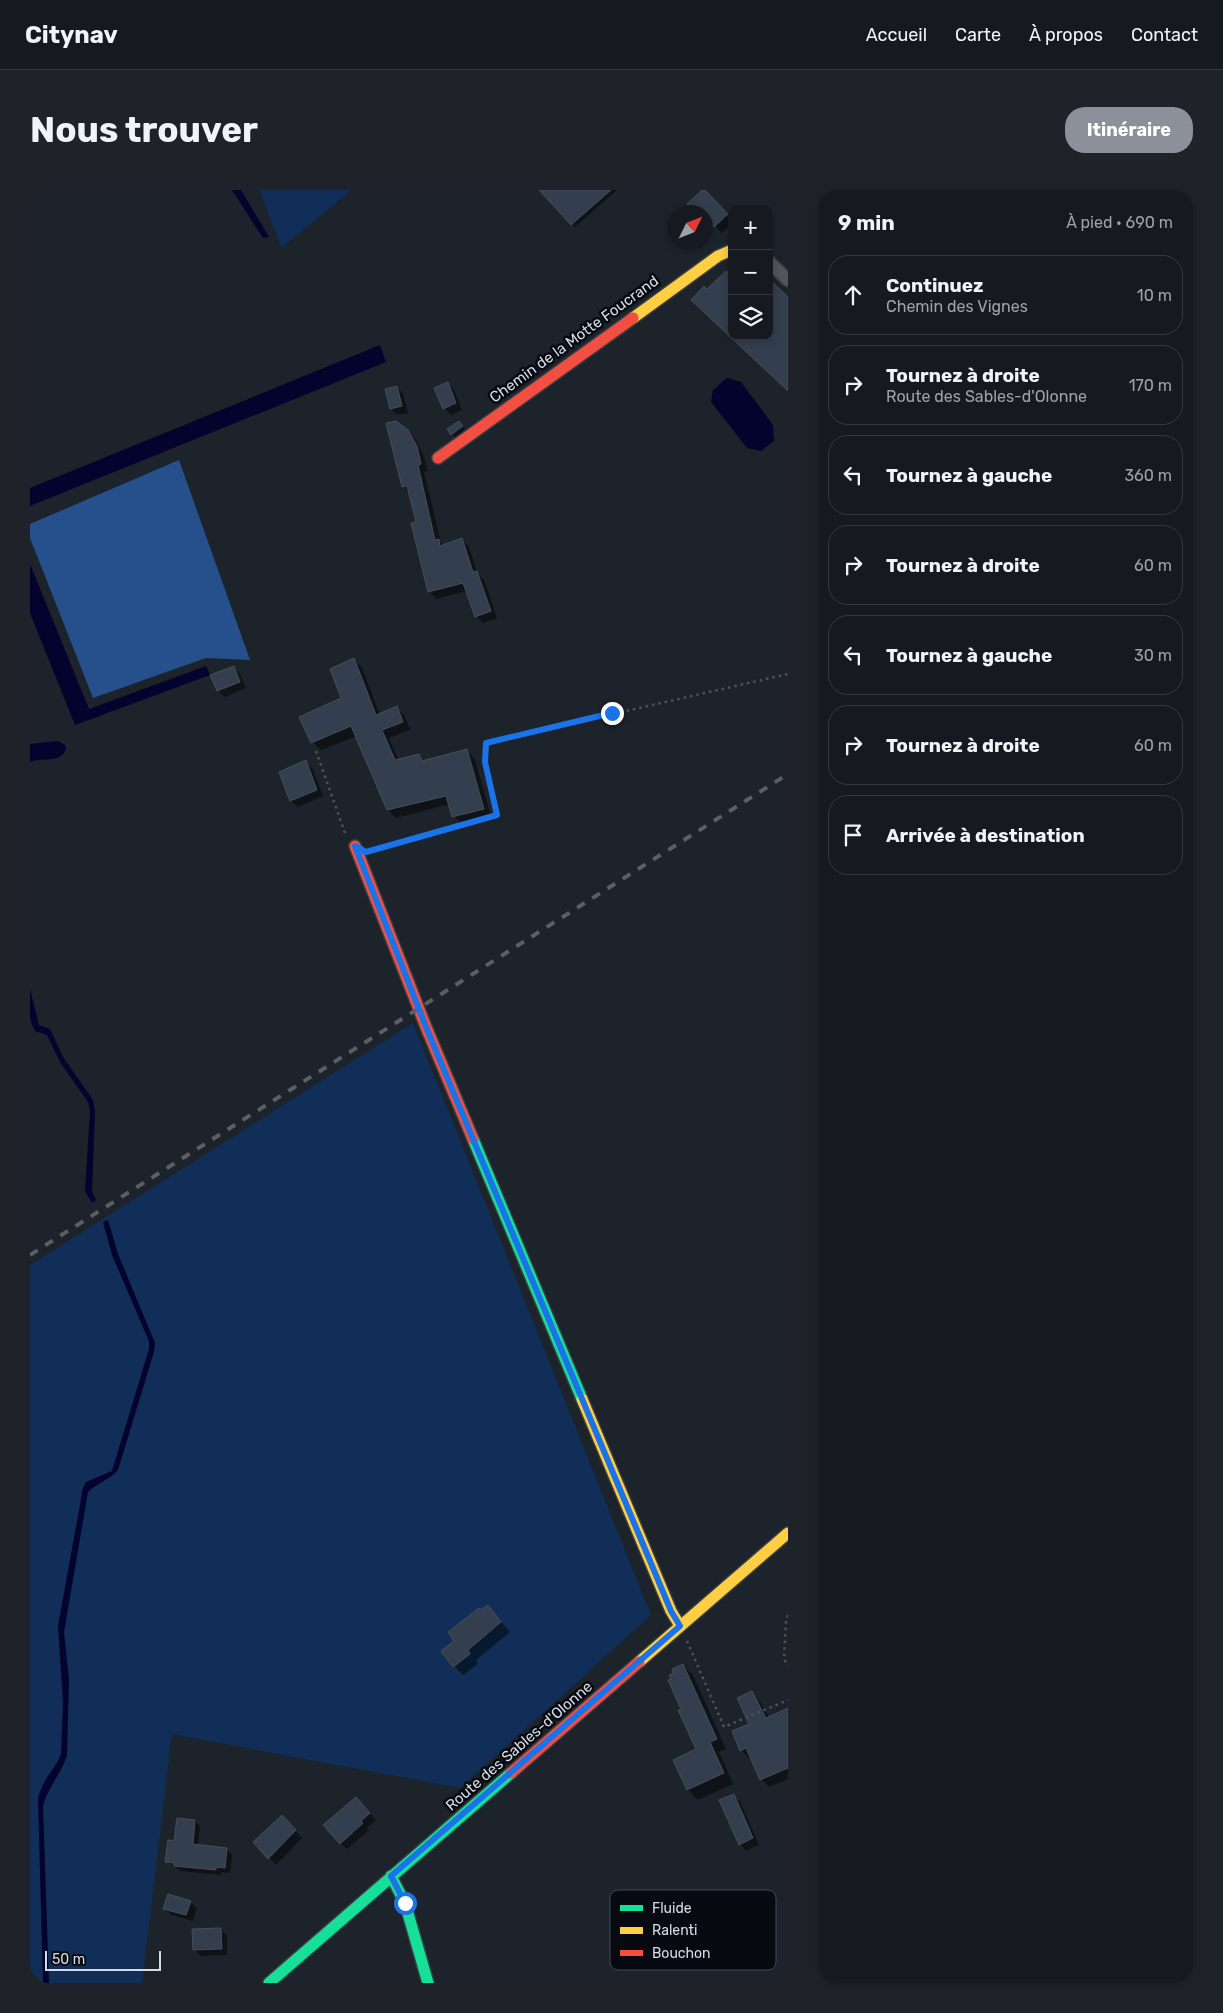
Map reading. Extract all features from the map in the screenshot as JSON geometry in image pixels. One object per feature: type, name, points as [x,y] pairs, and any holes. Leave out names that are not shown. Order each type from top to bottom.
[{"type":"street","name":"Chemin de la Motte Foucrand","points":[[438,458],[718,256],[728,252]]},
{"type":"street","points":[[773,266],[788,280]]},
{"type":"street","points":[[355,846],[426,1027],[671,1611],[680,1626]]},
{"type":"street","name":"Route des Sables-d'Olonne","points":[[270,1983],[788,1533]]},
{"type":"street","points":[[391,1876],[405,1903],[428,1983]]},
{"type":"path","points":[[316,751],[348,843],[366,852],[497,815],[485,762],[486,743],[788,674]]},
{"type":"path","points":[[788,1615],[784,1659],[788,1666]]},
{"type":"path","points":[[680,1626],[724,1727],[788,1700]]},
{"type":"shaded area","points":[[232,190],[241,190],[269,237],[263,238]]},
{"type":"shaded area","points":[[260,190],[352,190],[281,248]]},
{"type":"shaded area","points":[[380,345],[386,362],[30,506],[30,488]]},
{"type":"shaded area","points":[[727,378],[741,382],[773,425],[774,441],[761,451],[747,448],[711,402],[713,390]]},
{"type":"shaded area","points":[[179,460],[250,660],[206,658],[93,698],[30,538],[30,524]]},
{"type":"shaded area","points":[[30,564],[89,709],[206,666],[210,675],[75,725],[30,613]]},
{"type":"shaded area","points":[[58,741],[65,745],[66,749],[60,757],[30,762],[30,744]]},
{"type":"shaded area","points":[[30,989],[39,1025],[50,1029],[63,1057],[93,1100],[95,1111],[92,1192],[96,1200],[92,1203],[85,1191],[90,1112],[88,1102],[60,1062],[47,1035],[35,1031],[30,1019]]},
{"type":"shaded area","points":[[413,1023],[651,1615],[460,1788],[172,1734],[142,1983],[30,1983],[30,1265]]},
{"type":"shaded area","points":[[108,1220],[118,1254],[155,1343],[154,1352],[118,1470],[88,1492],[64,1632],[69,1680],[67,1755],[43,1806],[49,1983],[43,1983],[38,1798],[43,1785],[61,1754],[63,1702],[58,1626],[83,1488],[86,1482],[112,1471],[149,1349],[149,1341],[112,1255],[103,1222]]},
{"type":"building","points":[[539,190],[611,190],[571,225]]},
{"type":"building","points":[[702,190],[705,190],[728,214],[714,227],[713,205],[687,204]]},
{"type":"building","points":[[726,271],[728,273],[728,335],[691,300],[704,286],[707,289]]},
{"type":"building","points":[[773,283],[788,297],[788,391],[734,340],[773,340]]},
{"type":"building","points":[[448,382],[456,403],[443,409],[434,388]]},
{"type":"building","points":[[397,386],[402,406],[390,409],[385,389]]},
{"type":"building","points":[[396,421],[408,430],[417,446],[421,464],[418,465],[435,540],[439,539],[440,546],[462,538],[473,572],[477,571],[491,611],[475,617],[463,583],[428,592],[411,523],[416,522],[407,486],[402,487],[386,423]]},
{"type":"building","points":[[459,421],[463,426],[451,435],[447,429]]},
{"type":"building","points":[[354,658],[376,715],[397,706],[403,722],[382,730],[395,760],[419,754],[422,761],[467,749],[484,809],[452,817],[446,796],[387,810],[351,726],[311,743],[299,717],[341,698],[330,669]]},
{"type":"building","points":[[234,666],[240,682],[217,691],[210,675]]},
{"type":"building","points":[[306,760],[317,790],[290,801],[279,772]]},
{"type":"building","points":[[488,1605],[501,1622],[468,1650],[470,1654],[453,1667],[441,1651],[454,1641],[448,1632],[479,1608],[481,1610]]},
{"type":"building","points":[[683,1664],[717,1739],[710,1742],[724,1773],[687,1790],[673,1760],[696,1749],[678,1710],[681,1709],[668,1680],[671,1679],[669,1675],[673,1673],[672,1669]]},
{"type":"building","points":[[752,1691],[766,1718],[788,1708],[788,1768],[760,1780],[746,1748],[740,1751],[732,1731],[749,1724],[737,1698]]},
{"type":"building","points":[[734,1794],[753,1838],[739,1845],[719,1800]]},
{"type":"building","points":[[356,1797],[370,1813],[361,1821],[363,1823],[340,1844],[323,1825]]},
{"type":"building","points":[[282,1815],[296,1830],[268,1859],[253,1842]]},
{"type":"building","points":[[177,1818],[195,1820],[193,1844],[227,1848],[225,1868],[216,1867],[216,1870],[174,1866],[174,1863],[165,1862],[168,1840],[174,1841]]},
{"type":"building","points":[[168,1894],[191,1901],[186,1915],[163,1909]]},
{"type":"building","points":[[221,1928],[222,1949],[193,1950],[192,1929]]},
{"type":"railway","points":[[30,1255],[788,774]]},
{"type":"traffic: fast","points":[[473,1139],[582,1399]]},
{"type":"traffic: fast","points":[[269,1983],[511,1773]]},
{"type":"traffic: fast","points":[[391,1876],[405,1903],[428,1983]]},
{"type":"traffic: slow","points":[[633,318],[718,256],[728,252]]},
{"type":"traffic: slow","points":[[582,1399],[671,1611],[680,1626]]},
{"type":"traffic: slow","points":[[639,1662],[788,1533]]},
{"type":"traffic: jam","points":[[438,458],[633,318]]},
{"type":"traffic: jam","points":[[355,846],[426,1027],[473,1139]]},
{"type":"traffic: jam","points":[[511,1773],[639,1662]]},
{"type":"route","points":[[405,1903],[391,1876],[680,1626],[671,1611],[418,1008],[355,846],[366,852],[386,848],[497,815],[485,762],[486,743],[612,713]]}]
